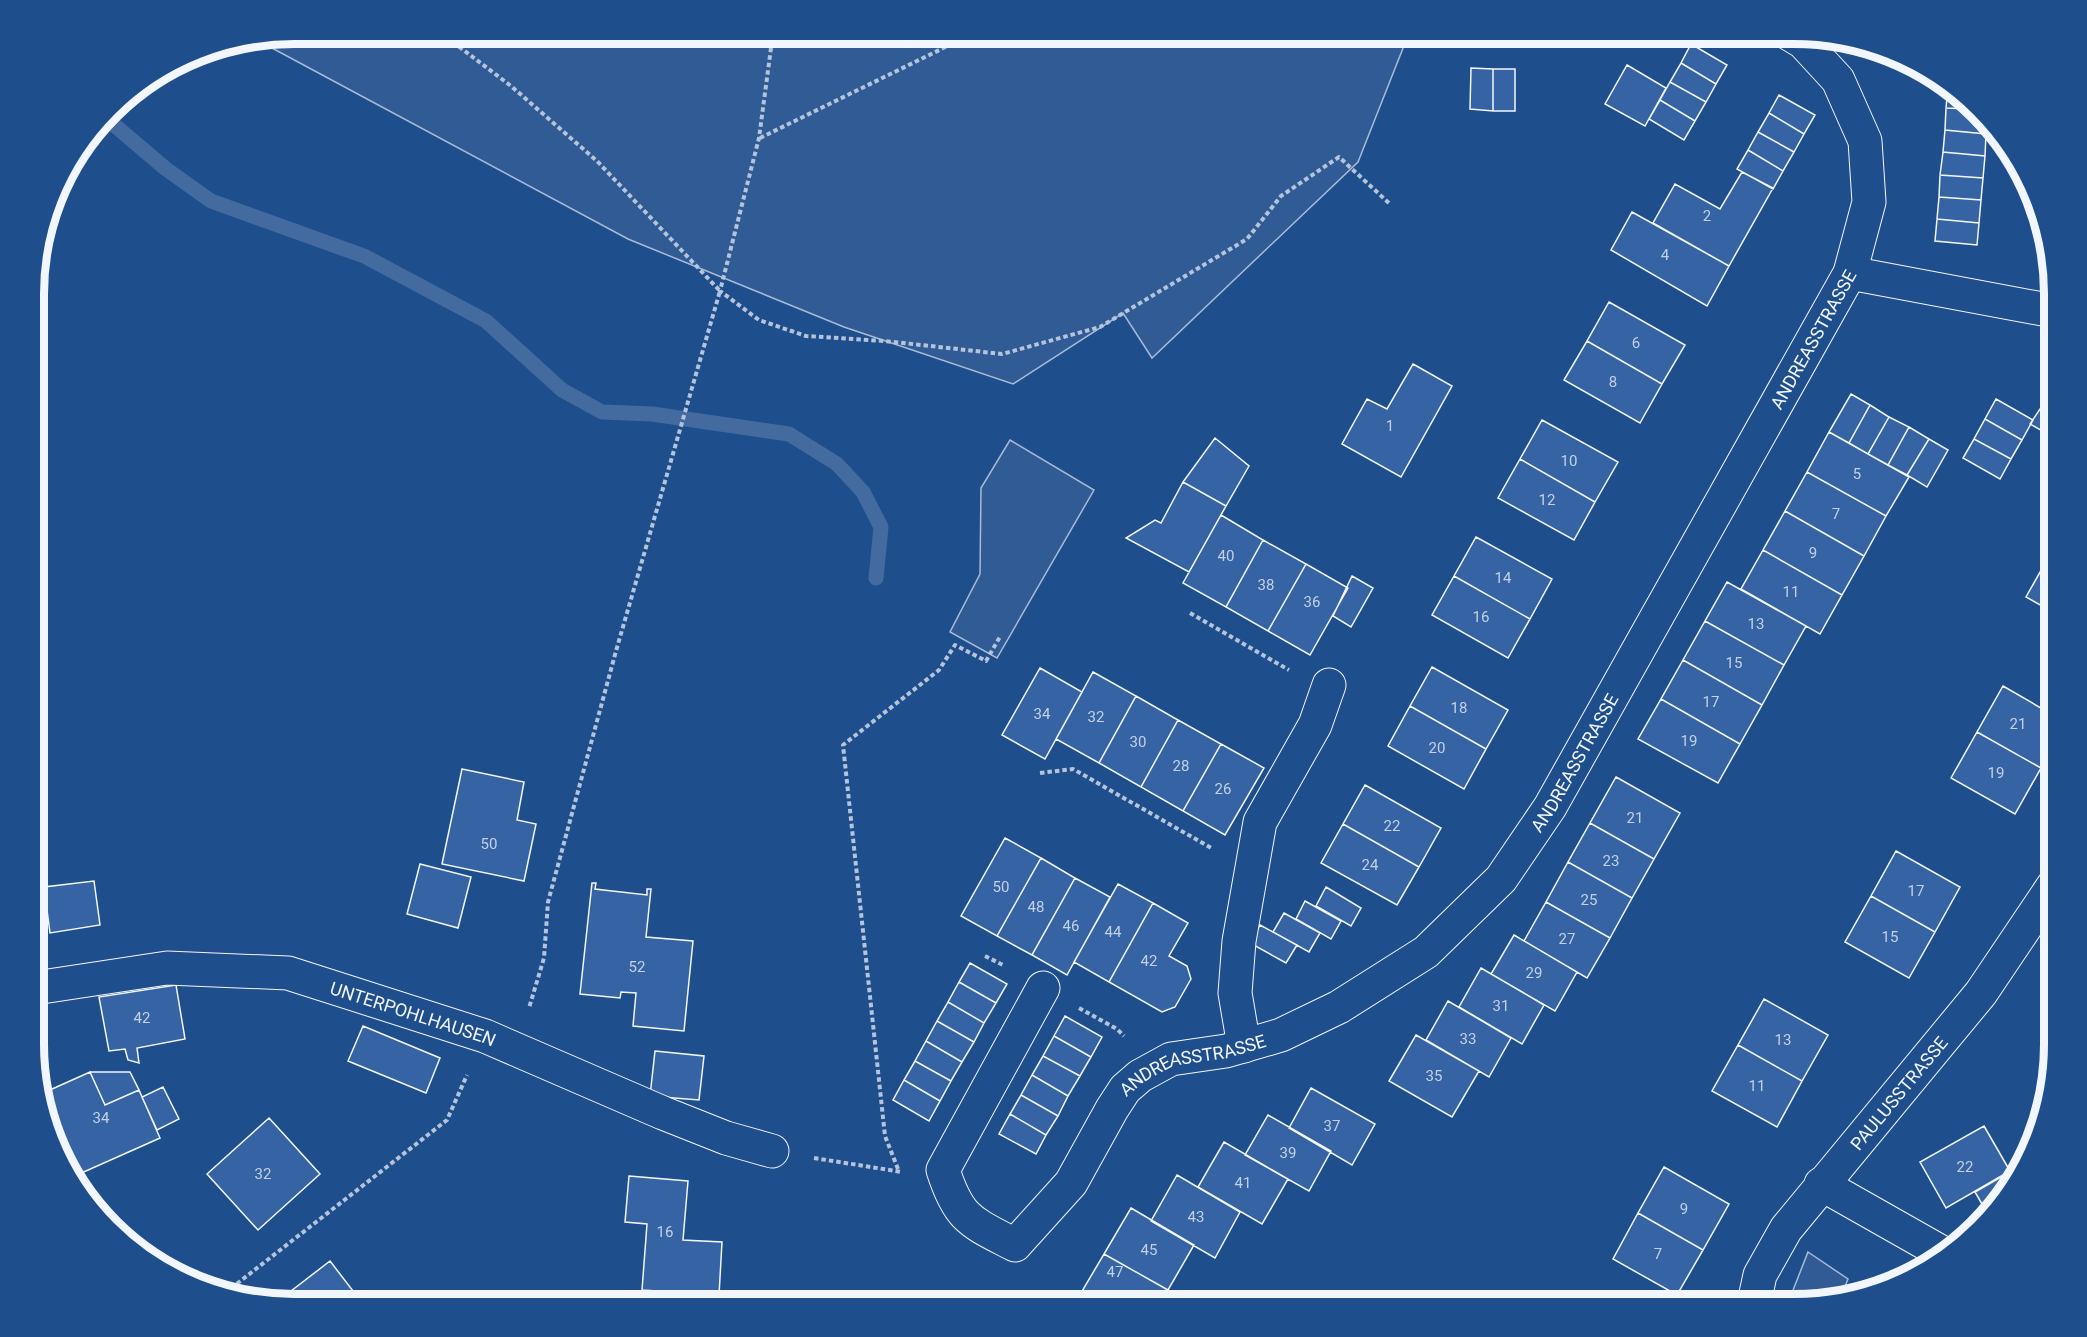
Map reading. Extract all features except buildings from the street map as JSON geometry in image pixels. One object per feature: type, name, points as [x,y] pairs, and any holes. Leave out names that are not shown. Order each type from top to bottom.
[{"type":"street","points":[[1805,44],[1838,80],[1864,141],[1869,202],[1850,273]]},
{"type":"street","name":"ANDREASSTRASSE","points":[[943,1170],[952,1201],[972,1222],[1015,1245],[1071,1183],[1112,1108],[1125,1089],[1140,1076],[1171,1059],[1226,1052],[1281,1035],[1339,1007],[1426,952],[1501,879],[1550,807],[1850,273],[2044,309]]},
{"type":"street","points":[[1244,1046],[1235,993],[1239,941],[1260,822],[1315,725],[1329,685]]},
{"type":"street","name":"PAULUSSTRASSE","points":[[1756,1294],[1760,1275],[1786,1229],[1821,1184],[1926,1063],[1974,1002],[2044,900]]},
{"type":"street","name":"UNTERPOHLHAUSEN","points":[[44,987],[167,968],[288,973],[500,1042],[673,1118],[726,1138],[772,1151]]},
{"type":"street","points":[[943,1170],[1043,988]]},
{"type":"street","points":[[1821,1184],[1935,1249]]},
{"type":"path","points":[[455,44],[510,86],[597,161],[720,291],[759,320],[806,336],[885,341],[1002,354],[1100,327],[1247,239],[1281,196],[1339,157],[1390,204]]},
{"type":"path","points":[[234,1286],[447,1120],[500,1042],[544,958],[551,890],[616,651],[720,291],[759,138],[772,44]]},
{"type":"path","points":[[759,138],[951,44]]},
{"type":"path","points":[[1190,614],[1308,681],[1329,685]]},
{"type":"path","points":[[900,1172],[885,1136],[843,746],[939,670],[955,645],[986,661],[1001,635]]},
{"type":"path","points":[[1040,774],[1072,769],[1206,845],[1252,867]]},
{"type":"path","points":[[772,1151],[900,1172],[943,1170]]},
{"type":"shaded area","points":[[1405,44],[1358,162],[1152,358],[1123,313],[1013,384],[844,327],[628,239],[267,45]]},
{"type":"shaded area","points":[[1010,440],[1094,490],[997,658],[950,632],[980,574],[981,488]]},
{"type":"shaded area","points":[[1808,1252],[1848,1279],[1844,1288],[1792,1294]]},
{"type":"waterway","points":[[112,123],[166,169],[211,201],[364,256],[486,321],[562,390],[602,412],[652,414],[789,434],[837,464],[863,492],[881,527],[876,578]]}]
